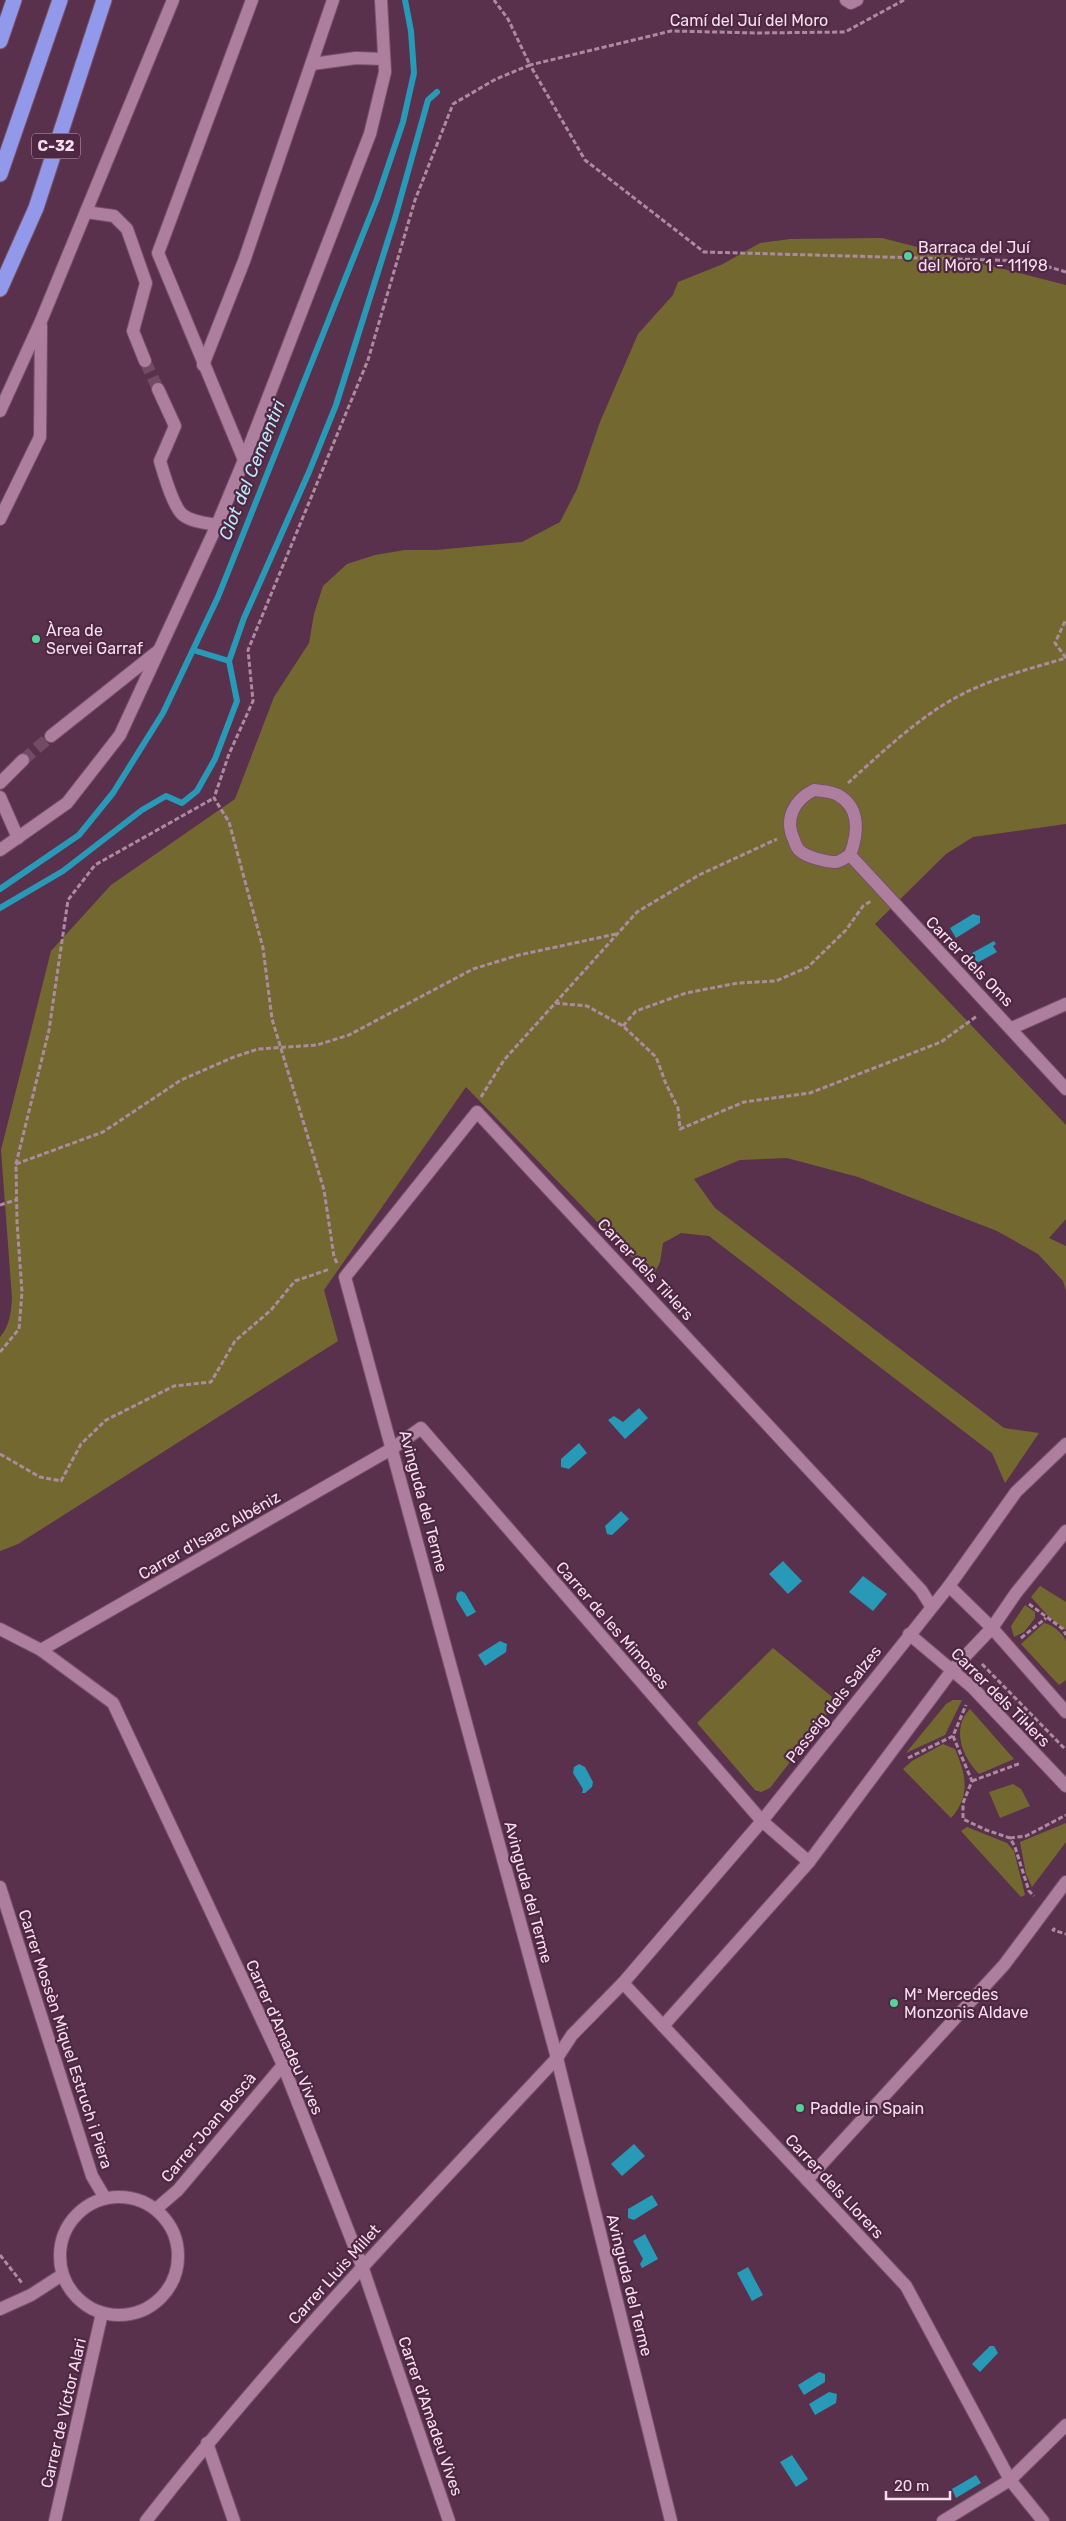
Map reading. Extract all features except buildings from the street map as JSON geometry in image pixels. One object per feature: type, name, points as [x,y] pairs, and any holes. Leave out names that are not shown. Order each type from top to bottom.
[{"type":"highway","points":[[0,41],[14,0]]},
{"type":"highway","name":"C-32","points":[[0,174],[60,0]]},
{"type":"highway","name":"C-32","points":[[0,289],[36,208],[104,0]]},
{"type":"street","points":[[0,411],[41,321],[174,0]]},
{"type":"street","points":[[244,460],[158,253],[252,0]]},
{"type":"street","points":[[203,364],[244,260],[312,64],[332,0]]},
{"type":"street","points":[[0,850],[67,804],[120,735],[217,525],[370,134],[385,72],[381,0]]},
{"type":"street","points":[[846,0],[851,3],[857,0]]},
{"type":"street","points":[[312,64],[356,58],[384,59]]},
{"type":"street","points":[[86,212],[114,216],[127,229],[146,283],[132,331],[145,361]]},
{"type":"street","points":[[0,519],[40,437],[41,321]]},
{"type":"street","points":[[158,389],[175,426],[160,461],[168,486],[182,514],[197,521],[217,525]]},
{"type":"street","points":[[50,736],[161,649]]},
{"type":"street","points":[[0,783],[23,760]]},
{"type":"street","points":[[814,790],[836,794],[850,805],[856,822],[856,838],[850,856],[837,862],[811,856],[798,850],[790,833],[790,819],[793,808],[804,795],[814,790]]},
{"type":"street","points":[[0,797],[18,838]]},
{"type":"street","name":"Carrer dels Oms","points":[[850,856],[1012,1028],[1066,1089]]},
{"type":"street","points":[[1012,1028],[1066,1004]]},
{"type":"street","points":[[342,1271],[477,1112]]},
{"type":"street","name":"Carrer dels Til·lers","points":[[477,1112],[922,1590],[931,1606]]},
{"type":"street","name":"Avinguda del Terme","points":[[342,1271],[393,1448],[557,2058],[670,2520]]},
{"type":"street","name":"Carrer de les Mimoses","points":[[393,1448],[421,1428],[762,1821],[809,1862]]},
{"type":"street","name":"Passeig dels Salzes","points":[[623,1983],[762,1821],[931,1606],[949,1586],[1016,1492],[1066,1444]]},
{"type":"street","name":"Carrer d'Isaac Albéniz","points":[[41,1650],[393,1448]]},
{"type":"street","points":[[663,2026],[809,1862],[953,1669],[992,1628],[1016,1593],[1066,1531]]},
{"type":"street","points":[[949,1586],[992,1628],[1066,1712]]},
{"type":"street","name":"Carrer d'Amadeu Vives","points":[[0,1629],[41,1650],[113,1703],[283,2065],[362,2266],[450,2521]]},
{"type":"street","name":"Carrer dels Til·lers","points":[[909,1634],[953,1669],[1066,1786]]},
{"type":"street","points":[[807,2180],[1004,1965],[1066,1882]]},
{"type":"street","name":"Carrer Mossèn Miquel Estruch i Piera","points":[[0,1887],[92,2176],[105,2198]]},
{"type":"street","points":[[557,2058],[572,2035],[623,1983]]},
{"type":"street","name":"Carrer dels Llorers","points":[[623,1983],[906,2286],[1010,2480],[1043,2521]]},
{"type":"street","name":"Carrer Lluis Millet","points":[[146,2521],[207,2442],[362,2266],[557,2058]]},
{"type":"street","name":"Carrer Joan Boscà","points":[[156,2209],[178,2190],[283,2065]]},
{"type":"street","points":[[114,2196],[135,2198],[156,2209],[170,2224],[177,2240],[179,2259],[175,2276],[164,2295],[156,2303],[137,2312],[123,2315],[102,2313],[88,2307],[70,2291],[62,2274],[59,2253],[64,2231],[72,2218],[86,2205],[114,2196]]},
{"type":"street","points":[[0,2309],[31,2295],[62,2274]]},
{"type":"street","name":"Carrer de Víctor Alari","points":[[55,2521],[102,2313]]},
{"type":"street","points":[[943,2521],[1010,2480],[1066,2425]]},
{"type":"street","points":[[207,2442],[234,2521]]},
{"type":"path","points":[[494,0],[508,19],[530,65],[586,160],[704,252],[1029,260],[1066,272]]},
{"type":"path","name":"Camí del Juí del Moro","points":[[214,798],[229,754],[253,700],[248,650],[368,360],[415,200],[453,104],[496,79],[530,65],[671,31],[844,32],[904,0]]},
{"type":"path","points":[[836,794],[896,741],[955,698],[1008,676],[1066,658],[1055,643],[1066,619]]},
{"type":"path","points":[[0,1352],[19,1329],[22,1292],[16,1164],[49,1030],[68,900],[95,865],[214,798],[230,822],[263,948],[272,1018],[324,1190],[334,1257],[342,1271],[295,1281],[271,1310],[235,1341],[211,1382],[174,1386],[106,1420],[81,1444],[61,1481],[40,1477],[0,1454]]},
{"type":"path","points":[[477,1112],[482,1095],[504,1060],[637,912],[699,875],[790,833]]},
{"type":"path","points":[[623,1026],[636,1011],[686,993],[738,983],[776,981],[808,967],[846,930],[863,906],[883,893]]},
{"type":"path","points":[[16,1164],[103,1132],[181,1080],[234,1057],[258,1049],[316,1045],[349,1035],[473,969],[519,954],[616,934]]},
{"type":"path","points":[[554,1003],[586,1006],[623,1026],[656,1057],[666,1084],[678,1108],[680,1129],[744,1102],[810,1093],[941,1042],[990,1006]]},
{"type":"path","points":[[0,1204],[17,1200]]},
{"type":"path","points":[[1028,1603],[1063,1629],[1066,1635]]},
{"type":"path","points":[[1015,1642],[1046,1618]]},
{"type":"path","name":"Carrer dels Til·lers","points":[[982,1664],[1066,1750]]},
{"type":"path","points":[[903,1758],[909,1758],[953,1736],[968,1701]]},
{"type":"path","points":[[953,1736],[972,1781],[963,1803],[963,1819],[986,1830],[1010,1838],[1026,1836],[1066,1815]]},
{"type":"path","points":[[972,1781],[1024,1762]]},
{"type":"path","points":[[1010,1838],[1016,1846],[1028,1891],[1034,1896]]},
{"type":"path","points":[[1057,1924],[1053,1930],[1066,1934]]},
{"type":"path","points":[[0,2254],[31,2295]]},
{"type":"shaded area","points":[[882,238],[1066,285],[1066,824],[973,837],[946,854],[875,924],[1066,1125],[1066,1219],[1049,1238],[1066,1246],[1066,1291],[1063,1281],[1038,1254],[997,1231],[858,1177],[787,1158],[740,1160],[694,1179],[715,1208],[1004,1428],[1039,1433],[1005,1483],[992,1453],[709,1236],[681,1233],[663,1243],[660,1262],[652,1278],[466,1087],[324,1290],[338,1341],[18,1544],[0,1551],[0,1337],[8,1324],[12,1298],[1,1150],[51,951],[111,885],[235,799],[274,697],[309,643],[314,614],[323,586],[347,564],[375,555],[405,550],[436,550],[522,542],[560,522],[577,489],[600,422],[638,334],[673,295],[678,282],[723,264],[760,243],[790,239]]},
{"type":"shaded area","points":[[1040,1586],[1066,1602],[1066,1630],[1048,1616],[1031,1597]]},
{"type":"shaded area","points":[[1025,1605],[1035,1612],[1035,1618],[1024,1632],[1014,1637],[1011,1626]]},
{"type":"shaded area","points":[[1044,1623],[1057,1630],[1066,1641],[1066,1680],[1059,1685],[1021,1644]]},
{"type":"shaded area","points":[[773,1648],[837,1701],[770,1788],[761,1792],[755,1790],[697,1723]]},
{"type":"shaded area","points":[[953,1700],[962,1700],[945,1735],[906,1753],[946,1704]]},
{"type":"shaded area","points":[[970,1709],[1014,1759],[979,1774],[968,1759],[961,1742],[961,1725]]},
{"type":"shaded area","points":[[943,1744],[955,1749],[962,1768],[965,1785],[962,1801],[951,1818],[903,1769],[912,1761]]},
{"type":"shaded area","points":[[1013,1784],[1021,1789],[1030,1806],[1000,1818],[989,1792]]},
{"type":"shaded area","points":[[1066,1823],[1066,1842],[1032,1887],[1026,1874],[1020,1842]]},
{"type":"shaded area","points":[[967,1827],[1007,1843],[1014,1851],[1025,1895],[1021,1897],[961,1831]]},
{"type":"water","points":[[973,914],[980,916],[980,923],[956,938],[950,928]]},
{"type":"water","points":[[994,941],[996,944],[993,946],[997,952],[977,963],[972,953]]},
{"type":"water","points":[[639,1408],[648,1418],[625,1439],[608,1420],[614,1416],[623,1422]]},
{"type":"water","points":[[579,1443],[587,1453],[569,1469],[561,1467],[561,1459]]},
{"type":"water","points":[[621,1511],[629,1519],[612,1535],[607,1534],[605,1526]]},
{"type":"water","points":[[783,1561],[802,1581],[788,1594],[769,1574]]},
{"type":"water","points":[[863,1576],[887,1594],[873,1611],[849,1592]]},
{"type":"water","points":[[461,1591],[465,1593],[476,1612],[467,1617],[456,1599],[457,1593]]},
{"type":"water","points":[[500,1641],[507,1644],[506,1652],[485,1666],[478,1655]]},
{"type":"water","points":[[579,1764],[585,1767],[593,1782],[592,1787],[585,1793],[582,1793],[583,1789],[573,1773],[574,1767]]},
{"type":"water","points":[[634,2144],[645,2156],[622,2176],[611,2164]]},
{"type":"water","points":[[652,2195],[658,2205],[634,2220],[628,2218],[628,2209]]},
{"type":"water","points":[[645,2234],[658,2259],[642,2268],[640,2264],[643,2259],[633,2241]]},
{"type":"water","points":[[748,2267],[763,2295],[752,2301],[737,2273]]},
{"type":"water","points":[[990,2346],[994,2346],[998,2353],[980,2372],[972,2364]]},
{"type":"water","points":[[819,2372],[825,2374],[825,2382],[804,2395],[798,2385]]},
{"type":"water","points":[[829,2392],[837,2394],[836,2403],[815,2415],[809,2404]]},
{"type":"water","points":[[792,2455],[808,2479],[796,2487],[780,2462]]},
{"type":"water","points":[[976,2475],[981,2483],[956,2498],[952,2489]]},
{"type":"waterway","name":"Clot del Cementiri","points":[[0,889],[79,835],[113,793],[163,713],[218,597],[377,199],[403,122],[414,73],[411,31],[405,0]]},
{"type":"waterway","points":[[0,908],[63,871],[142,810],[166,796],[182,803],[197,791],[215,759],[237,701],[229,661],[244,618],[309,472],[336,405],[395,218],[428,100],[437,92]]},
{"type":"waterway","points":[[193,650],[229,661]]},
{"type":"tunnel","points":[[145,361],[158,389]]},
{"type":"tunnel","points":[[23,760],[51,736]]},
{"type":"place","name":"Barraca del Juí del Moro 1 - 11198","points":[[908,256]]},
{"type":"place","name":"Àrea de Servei Garraf","points":[[36,639]]},
{"type":"place","name":"Mª Mercedes Monzonis Aldave","points":[[894,2003]]},
{"type":"place","name":"Paddle in Spain","points":[[800,2108]]}]
